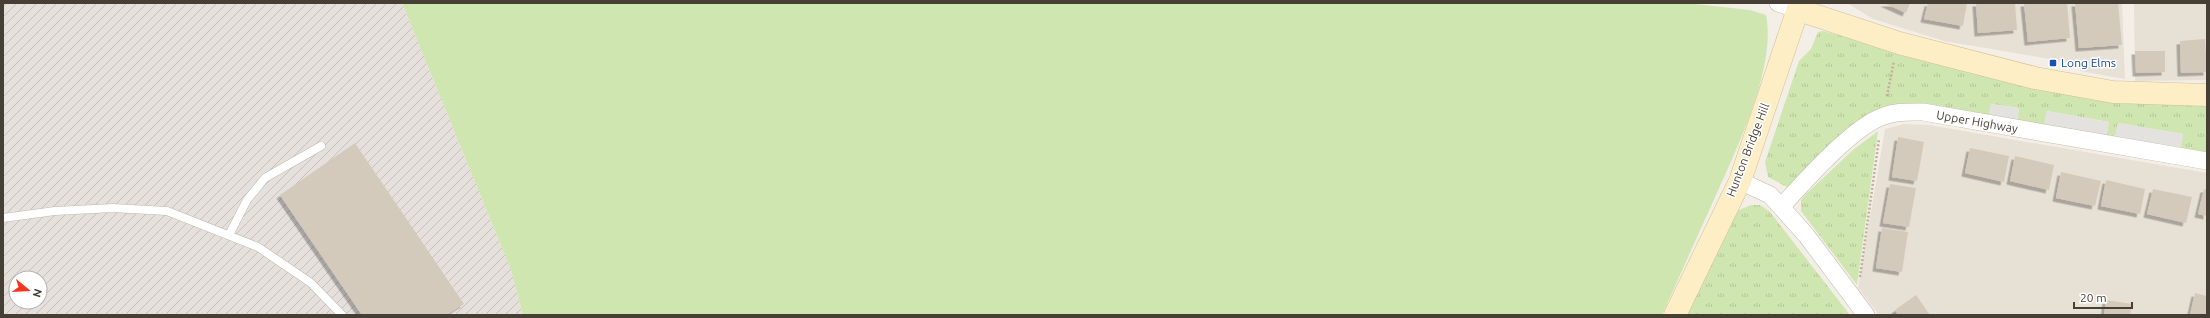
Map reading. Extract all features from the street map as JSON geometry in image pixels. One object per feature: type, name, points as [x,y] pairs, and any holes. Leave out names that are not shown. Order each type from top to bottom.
[{"type":"street","points":[[1778,3],[1800,6],[1899,43],[2034,78],[2113,92],[2207,95]]},
{"type":"street","name":"Hunton Bridge Hill","points":[[1675,315],[1740,181],[1800,6]]},
{"type":"street","name":"Upper Highway","points":[[1781,207],[1865,125],[1884,116],[1902,112],[1923,112],[2207,161]]},
{"type":"street","points":[[1740,181],[1770,195],[1806,234],[1866,315]]},
{"type":"lane","points":[[229,235],[248,200],[265,178],[321,146]]},
{"type":"lane","points":[[3,218],[55,211],[113,208],[167,211],[258,247],[311,283],[342,315]]},
{"type":"path","points":[[1886,101],[1894,60]]},
{"type":"path","points":[[1859,284],[1879,135]]},
{"type":"shaded area","points":[[3,3],[402,3],[511,270],[523,315],[3,315]]},
{"type":"shaded area","points":[[1847,3],[2122,3],[2125,79],[2080,71],[2079,64],[1944,41],[1873,19]]},
{"type":"shaded area","points":[[2134,3],[2207,3],[2207,80],[2135,81]]},
{"type":"shaded area","points":[[1991,104],[2019,108],[2017,121],[1989,116]]},
{"type":"shaded area","points":[[2047,111],[2109,122],[2106,136],[2044,126]]},
{"type":"shaded area","points":[[2118,123],[2183,134],[2180,150],[2115,138]]},
{"type":"shaded area","points":[[1904,124],[1929,125],[2207,173],[2207,315],[1879,315],[1858,288],[1885,129]]},
{"type":"green space","points":[[402,3],[1686,3],[1750,10],[1766,15],[1768,37],[1760,85],[1742,136],[1662,315],[523,315],[511,270]]},
{"type":"green space","points":[[1823,31],[1893,50],[2207,104],[2207,153],[2180,150],[2183,134],[2118,123],[2115,138],[2106,136],[2109,122],[2047,111],[2044,126],[2017,121],[2019,108],[1991,104],[1989,116],[1900,106],[1787,187],[1768,177],[1765,162],[1799,61],[1811,49],[1818,32]]},
{"type":"green space","points":[[1878,131],[1857,285],[1801,211],[1801,200],[1853,150]]},
{"type":"green space","points":[[1751,205],[1760,205],[1770,212],[1850,315],[1681,315],[1690,305],[1737,211]]},
{"type":"building","points":[[1884,3],[1910,3],[1906,13]]},
{"type":"building","points":[[1928,3],[1967,3],[1963,26],[1924,19]]},
{"type":"building","points":[[1976,3],[2015,3],[2017,30],[1978,33]]},
{"type":"building","points":[[2024,3],[2067,3],[2070,38],[2028,42]]},
{"type":"building","points":[[2075,3],[2118,3],[2122,45],[2079,48]]},
{"type":"building","points":[[2205,39],[2207,72],[2181,73],[2180,41]]},
{"type":"building","points":[[2135,51],[2165,51],[2165,72],[2136,73]]},
{"type":"building","points":[[1898,137],[1924,142],[1917,181],[1892,177]]},
{"type":"building","points":[[355,143],[464,304],[446,315],[362,315],[280,195]]},
{"type":"building","points":[[1970,148],[2009,156],[2004,182],[1965,173]]},
{"type":"building","points":[[2015,156],[2054,165],[2049,190],[2010,181]]},
{"type":"building","points":[[2061,172],[2101,181],[2095,206],[2056,198]]},
{"type":"building","points":[[2106,180],[2145,189],[2140,214],[2101,206]]},
{"type":"building","points":[[1890,184],[1916,188],[1909,227],[1883,223]]},
{"type":"building","points":[[2153,189],[2192,197],[2186,223],[2147,214]]},
{"type":"building","points":[[2204,189],[2207,189],[2207,216],[2198,214]]},
{"type":"building","points":[[1882,228],[1908,232],[1902,272],[1876,268]]},
{"type":"building","points":[[2195,293],[2207,296],[2207,315],[2190,315]]},
{"type":"building","points":[[1916,295],[1930,315],[1898,315],[1895,310]]},
{"type":"building","points":[[2106,300],[2132,304],[2130,315],[2104,315]]},
{"type":"place","name":"Long Elms","points":[[2053,63]]}]
